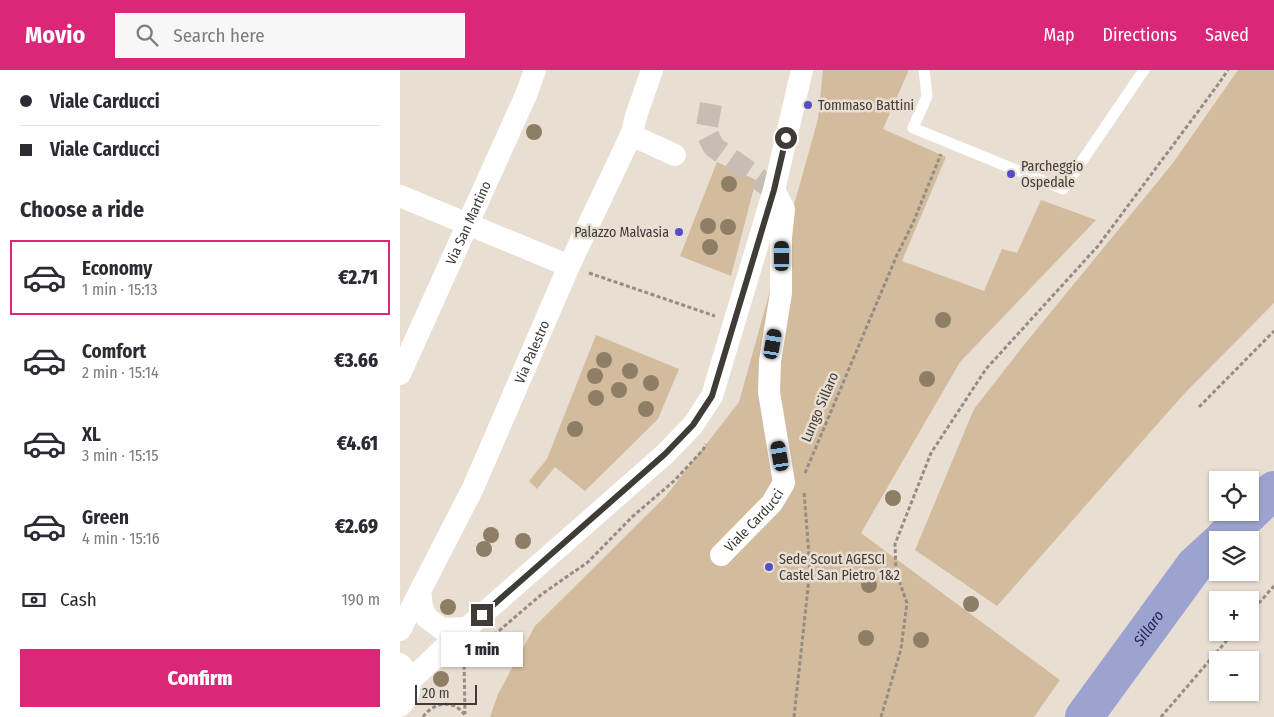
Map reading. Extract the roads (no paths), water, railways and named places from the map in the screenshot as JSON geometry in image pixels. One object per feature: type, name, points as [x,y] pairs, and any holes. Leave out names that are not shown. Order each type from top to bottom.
[{"type":"street","name":"Via San Martino","points":[[400,374],[526,95],[535,70]]},
{"type":"street","name":"Via Palestro","points":[[400,630],[473,488],[569,266],[631,135],[652,70]]},
{"type":"street","points":[[400,706],[410,691],[405,671],[430,662],[665,454],[693,425],[712,396],[774,190],[802,70]]},
{"type":"street","points":[[631,135],[675,156]]},
{"type":"street","name":"Viale Carducci","points":[[721,555],[772,504],[784,483],[769,392],[770,361],[782,294],[784,209],[774,190]]},
{"type":"street","points":[[400,196],[569,266]]},
{"type":"street","points":[[420,592],[426,617],[431,621],[442,629],[468,628]]},
{"type":"lane","points":[[924,70],[927,96],[913,128],[1063,189],[1144,70]]},
{"type":"waterway","name":"Sillaro","points":[[1231,531],[1274,490]]},
{"type":"waterway","name":"Sillaro","points":[[1084,717],[1195,565],[1209,552]]},
{"type":"tunnel","points":[[711,104],[706,132],[714,147],[774,190]]},
{"type":"place","name":"Tommaso Battini","points":[[808,105]]},
{"type":"place","name":"Parcheggio Ospedale","points":[[1011,174]]},
{"type":"place","name":"Palazzo Malvasia","points":[[679,232]]},
{"type":"place","name":"Sede Scout AGESCI Castel San Pietro 1&2","points":[[769,567]]}]
